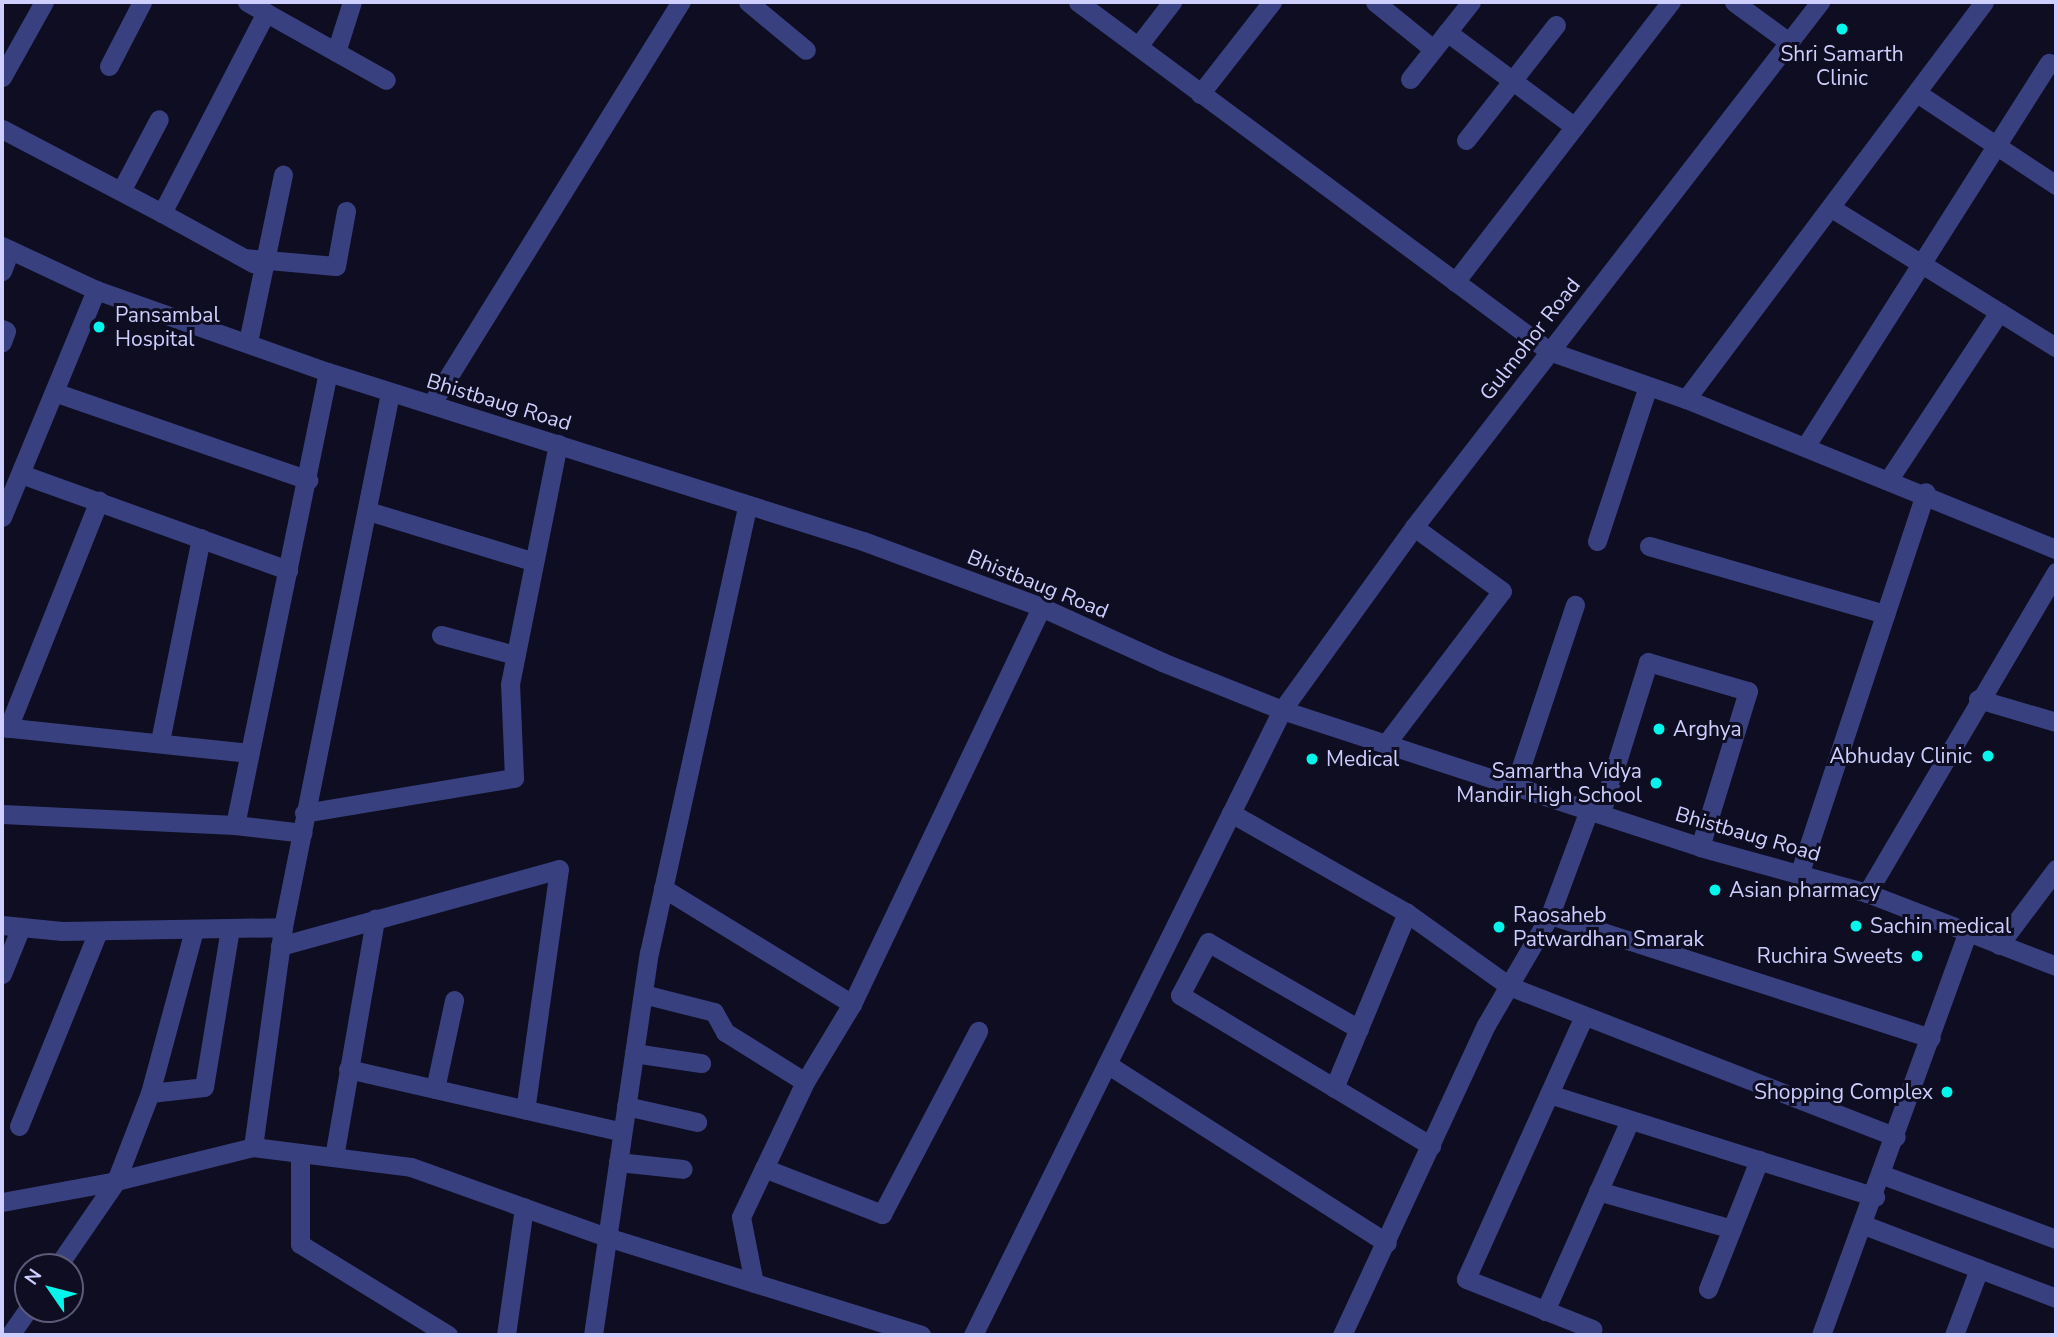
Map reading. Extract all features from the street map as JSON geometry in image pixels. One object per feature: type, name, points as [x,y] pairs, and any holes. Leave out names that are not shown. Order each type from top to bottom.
[{"type":"street","points":[[2,77],[44,2]]},
{"type":"street","points":[[108,66],[142,2]]},
{"type":"street","points":[[247,2],[386,80]]},
{"type":"street","points":[[336,52],[352,2]]},
{"type":"street","points":[[432,403],[681,2]]},
{"type":"street","points":[[748,2],[806,50]]},
{"type":"street","points":[[1078,2],[1549,351],[1686,399],[1926,492],[2056,549]]},
{"type":"street","points":[[1138,46],[1172,2]]},
{"type":"street","points":[[1200,94],[1272,2]]},
{"type":"street","points":[[1375,2],[1433,49]]},
{"type":"street","points":[[1410,79],[1471,2]]},
{"type":"street","points":[[1455,282],[1671,2]]},
{"type":"street","points":[[1734,2],[1790,43]]},
{"type":"street","name":"Gulmohor Road","points":[[973,1335],[1282,710],[1414,527],[1821,2]]},
{"type":"street","points":[[1686,399],[1833,209],[1984,2]]},
{"type":"street","points":[[162,213],[266,12]]},
{"type":"street","points":[[1466,140],[1556,24]]},
{"type":"street","points":[[1447,32],[1574,127]]},
{"type":"street","points":[[1805,447],[1921,260],[2049,63]]},
{"type":"street","points":[[1917,93],[2056,185]]},
{"type":"street","points":[[121,191],[159,119]]},
{"type":"street","points":[[2,129],[244,258],[265,263],[337,266],[346,211]]},
{"type":"street","points":[[248,342],[283,175]]},
{"type":"street","points":[[1833,209],[1921,260],[2056,347]]},
{"type":"street","points":[[2,271],[6,248]]},
{"type":"street","name":"Bhistbaug Road","points":[[6,248],[96,290],[328,372],[863,541],[1041,607],[1162,662],[1282,710],[1388,741],[1700,847],[1800,872],[1867,893],[2056,966]]},
{"type":"street","points":[[2,517],[57,393],[96,290]]},
{"type":"street","points":[[1889,479],[1998,312]]},
{"type":"street","points":[[2,329],[6,331],[2,342]]},
{"type":"street","points":[[235,825],[308,480],[328,372]]},
{"type":"street","points":[[1597,541],[1648,386]]},
{"type":"street","points":[[57,393],[308,480]]},
{"type":"street","points":[[253,1147],[282,936],[303,833],[304,813],[368,511],[390,393]]},
{"type":"street","points":[[304,813],[514,778],[510,684],[532,561],[558,444]]},
{"type":"street","points":[[21,474],[288,570]]},
{"type":"street","points":[[1800,872],[1926,492]]},
{"type":"street","points":[[99,501],[5,728],[160,741],[250,753]]},
{"type":"street","points":[[593,1335],[643,994],[663,888],[747,506]]},
{"type":"street","points":[[368,511],[532,561]]},
{"type":"street","points":[[1388,741],[1502,591],[1414,527]]},
{"type":"street","points":[[160,741],[201,538]]},
{"type":"street","points":[[1650,546],[1885,614]]},
{"type":"street","points":[[1867,893],[1978,699],[2056,572]]},
{"type":"street","points":[[1515,785],[1575,605]]},
{"type":"street","points":[[754,1283],[741,1217],[805,1082],[852,1004],[1041,607]]},
{"type":"street","points":[[441,635],[515,654]]},
{"type":"street","points":[[1342,1335],[1508,986],[1550,915],[1595,812],[1648,662],[1748,691],[1700,847]]},
{"type":"street","points":[[1978,699],[2056,722]]},
{"type":"street","points":[[1231,813],[1407,913],[1508,986],[1896,1138]]},
{"type":"street","points":[[2,814],[235,825],[303,833]]},
{"type":"street","points":[[2,974],[11,926],[98,931],[230,928],[282,936],[375,919],[559,869],[525,1110]]},
{"type":"street","points":[[1999,945],[2056,869]]},
{"type":"street","points":[[663,888],[852,1004]]},
{"type":"street","points":[[1334,1088],[1407,913]]},
{"type":"street","points":[[1550,915],[1931,1038]]},
{"type":"street","points":[[334,1157],[375,919]]},
{"type":"street","points":[[150,1093],[204,1087],[230,928]]},
{"type":"street","points":[[67,1253],[116,1181],[150,1093],[194,930]]},
{"type":"street","points":[[19,1126],[98,931]]},
{"type":"street","points":[[1821,1335],[1875,1197],[1968,934]]},
{"type":"street","points":[[1359,1029],[1208,942],[1180,995],[1431,1146]]},
{"type":"street","points":[[643,994],[714,1012],[725,1032],[805,1082]]},
{"type":"street","points":[[435,1089],[454,1000]]},
{"type":"street","points":[[1584,1016],[1466,1279],[1592,1329]]},
{"type":"street","points":[[764,1168],[882,1214],[978,1031]]},
{"type":"street","points":[[634,1053],[701,1063]]},
{"type":"street","points":[[1107,1064],[1387,1243]]},
{"type":"street","points":[[348,1069],[622,1132]]},
{"type":"street","points":[[1549,1094],[1875,1197]]},
{"type":"street","points":[[626,1106],[697,1122]]},
{"type":"street","points":[[1545,1311],[1630,1120]]},
{"type":"street","points":[[2,1202],[116,1181],[253,1147],[411,1167],[607,1237],[754,1283],[870,1328],[921,1335]]},
{"type":"street","points":[[300,1153],[300,1244],[448,1335]]},
{"type":"street","points":[[1708,1289],[1759,1160]]},
{"type":"street","points":[[618,1162],[683,1169]]},
{"type":"street","points":[[1883,1175],[2056,1239]]},
{"type":"street","points":[[1598,1191],[1731,1229]]},
{"type":"street","points":[[506,1335],[524,1207]]},
{"type":"street","points":[[1864,1225],[2056,1298]]},
{"type":"street","points":[[1954,1335],[1979,1269]]},
{"type":"place","name":"Shri Samarth Clinic","points":[[1842,29]]},
{"type":"place","name":"Pansambal Hospital","points":[[99,327]]},
{"type":"place","name":"Arghya","points":[[1659,729]]},
{"type":"place","name":"Abhuday Clinic","points":[[1988,756]]},
{"type":"place","name":"Medical","points":[[1312,759]]},
{"type":"place","name":"Samartha Vidya Mandir High School","points":[[1656,783]]},
{"type":"place","name":"Asian pharmacy","points":[[1715,890]]},
{"type":"place","name":"Sachin medical","points":[[1856,926]]},
{"type":"place","name":"Raosaheb Patwardhan Smarak","points":[[1499,927]]},
{"type":"place","name":"Ruchira Sweets","points":[[1917,956]]},
{"type":"place","name":"Shopping Complex","points":[[1947,1092]]}]
